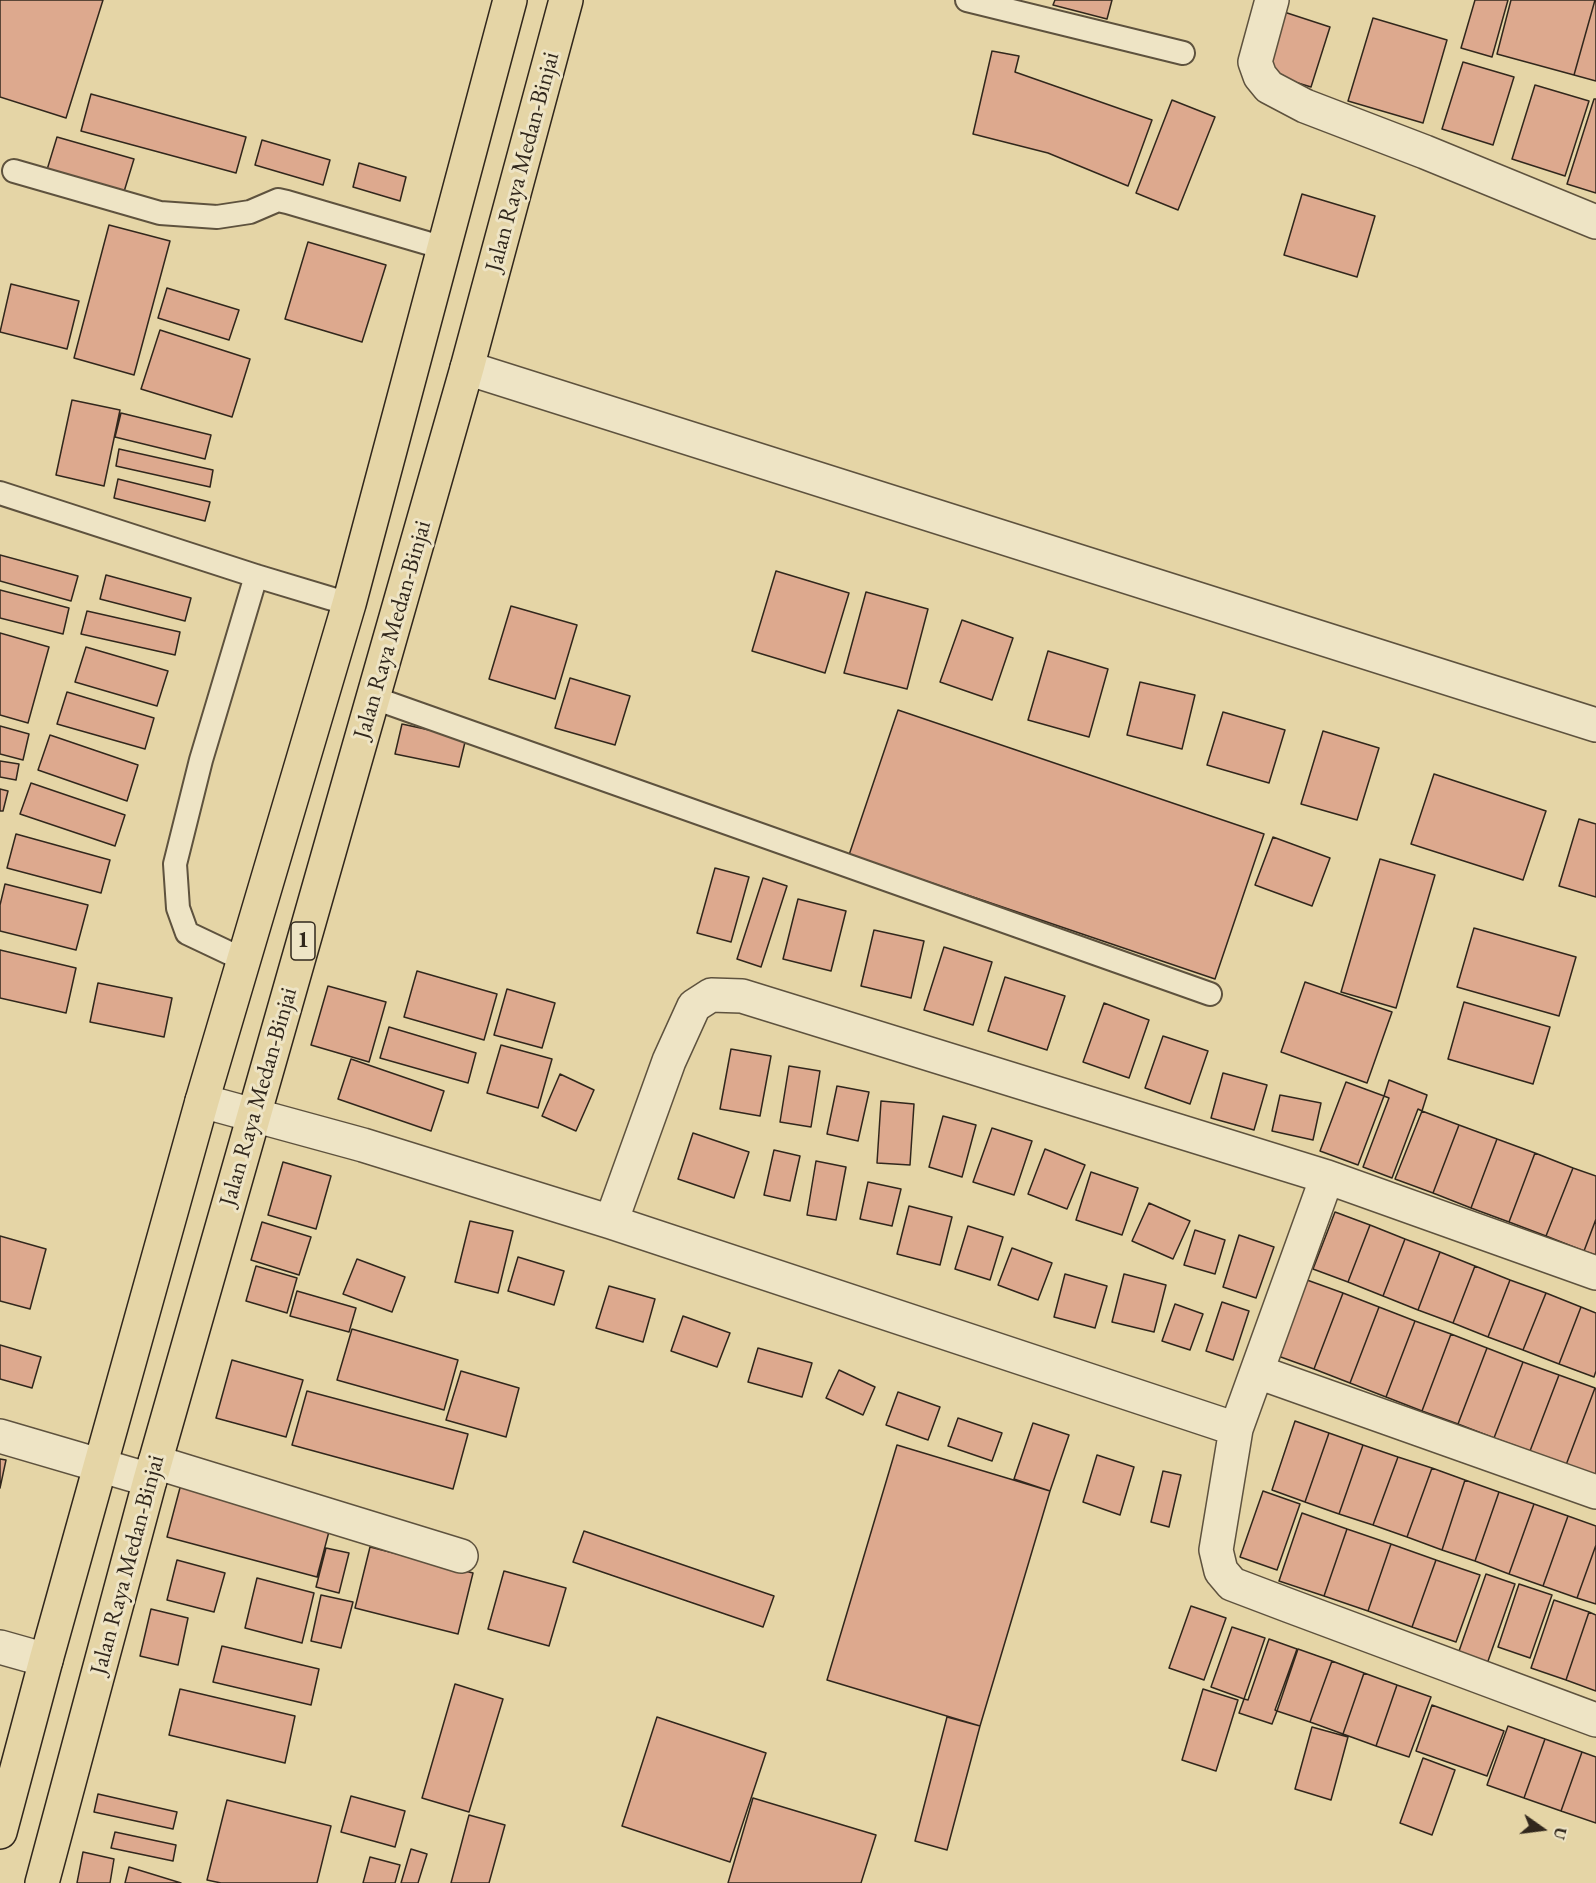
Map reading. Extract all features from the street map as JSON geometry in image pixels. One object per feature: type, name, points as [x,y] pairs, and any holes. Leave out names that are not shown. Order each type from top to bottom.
[{"type":"highway","name":"Jalan Raya Medan-Binjai","points":[[0,1832],[202,1101],[349,604],[510,0]]},
{"type":"highway","name":"Jalan Raya Medan-Binjai","points":[[42,1883],[153,1471],[467,368],[566,0]]},
{"type":"street","points":[[1272,0],[1255,63],[1260,76],[1269,87],[1305,106],[1596,222]]},
{"type":"street","points":[[467,368],[1596,725]]},
{"type":"street","points":[[611,1222],[669,1061],[694,1006],[711,995],[742,996],[1327,1177],[1596,1273]]},
{"type":"street","points":[[202,1101],[363,1145],[611,1222],[1236,1429]]},
{"type":"street","points":[[1327,1177],[1236,1429],[1216,1550],[1221,1570],[1233,1584],[1596,1720]]},
{"type":"street","points":[[1258,1372],[1596,1492]]},
{"type":"street","points":[[0,1436],[101,1466],[153,1471],[461,1556]]},
{"type":"street","points":[[0,1647],[46,1660]]},
{"type":"lane","points":[[967,0],[1183,53]]},
{"type":"lane","points":[[15,171],[160,213],[217,217],[250,212],[278,200],[444,248]]},
{"type":"lane","points":[[0,493],[349,604]]},
{"type":"lane","points":[[244,960],[187,933],[178,908],[175,864],[201,760],[256,576]]},
{"type":"lane","points":[[374,698],[1210,994]]},
{"type":"building","points":[[0,0],[103,0],[66,118],[0,97]]},
{"type":"building","points":[[1055,0],[1112,0],[1107,19],[1053,5]]},
{"type":"building","points":[[1475,0],[1508,0],[1492,57],[1461,48]]},
{"type":"building","points":[[1511,0],[1595,0],[1574,75],[1497,54]]},
{"type":"building","points":[[1596,0],[1596,81],[1574,75]]},
{"type":"building","points":[[1278,10],[1330,27],[1311,87],[1272,75],[1264,58]]},
{"type":"building","points":[[1373,18],[1447,40],[1423,123],[1348,101]]},
{"type":"building","points":[[992,51],[1019,56],[1015,72],[1152,120],[1128,186],[1048,153],[973,134]]},
{"type":"building","points":[[1463,62],[1514,77],[1493,145],[1442,129]]},
{"type":"building","points":[[1535,85],[1589,101],[1565,176],[1512,159]]},
{"type":"building","points":[[91,94],[246,137],[236,173],[81,131]]},
{"type":"building","points":[[1594,99],[1596,99],[1596,193],[1567,184]]},
{"type":"building","points":[[1172,100],[1215,117],[1178,210],[1136,193]]},
{"type":"building","points":[[57,137],[134,159],[123,195],[46,173]]},
{"type":"building","points":[[262,140],[330,160],[323,185],[255,165]]},
{"type":"building","points":[[359,163],[406,177],[400,201],[353,187]]},
{"type":"building","points":[[1302,194],[1375,216],[1357,277],[1284,255]]},
{"type":"building","points":[[109,225],[170,241],[134,375],[74,358]]},
{"type":"building","points":[[308,242],[386,265],[362,342],[285,319]]},
{"type":"building","points":[[11,284],[79,301],[67,349],[0,332]]},
{"type":"building","points":[[167,288],[239,310],[229,340],[158,318]]},
{"type":"building","points":[[160,330],[250,359],[232,417],[141,389]]},
{"type":"building","points":[[72,400],[120,410],[104,486],[56,475]]},
{"type":"building","points":[[121,413],[211,435],[205,459],[115,437]]},
{"type":"building","points":[[119,449],[213,470],[210,487],[116,466]]},
{"type":"building","points":[[118,479],[210,502],[205,521],[114,498]]},
{"type":"building","points":[[0,555],[78,576],[71,601],[0,581]]},
{"type":"building","points":[[776,571],[849,593],[825,673],[752,651]]},
{"type":"building","points":[[106,575],[191,598],[185,621],[100,599]]},
{"type":"building","points":[[0,590],[69,608],[63,634],[0,618]]},
{"type":"building","points":[[866,592],[928,609],[907,689],[844,673]]},
{"type":"building","points":[[511,606],[577,625],[555,699],[489,679]]},
{"type":"building","points":[[87,611],[180,632],[175,655],[81,634]]},
{"type":"building","points":[[962,620],[1013,638],[992,700],[940,682]]},
{"type":"building","points":[[0,633],[49,647],[28,723],[0,715]]},
{"type":"building","points":[[86,647],[168,671],[157,706],[75,682]]},
{"type":"building","points":[[1048,651],[1108,669],[1089,737],[1028,720]]},
{"type":"building","points":[[570,678],[630,696],[615,745],[555,728]]},
{"type":"building","points":[[1140,682],[1195,695],[1182,749],[1127,735]]},
{"type":"building","points":[[67,692],[154,718],[145,749],[57,724]]},
{"type":"building","points":[[898,710],[1264,834],[1215,979],[849,855]]},
{"type":"building","points":[[1223,712],[1285,730],[1269,783],[1207,765]]},
{"type":"building","points":[[402,724],[466,738],[459,767],[395,754]]},
{"type":"building","points":[[0,726],[29,734],[23,760],[0,754]]},
{"type":"building","points":[[1323,731],[1379,748],[1357,820],[1301,804]]},
{"type":"building","points":[[50,735],[138,765],[127,801],[38,770]]},
{"type":"building","points":[[0,761],[19,764],[16,780],[0,777]]},
{"type":"building","points":[[1434,774],[1546,811],[1523,880],[1411,844]]},
{"type":"building","points":[[31,783],[125,815],[115,846],[20,814]]},
{"type":"building","points":[[0,789],[8,791],[3,811],[0,811]]},
{"type":"building","points":[[1579,819],[1596,824],[1596,897],[1559,886]]},
{"type":"building","points":[[16,834],[110,860],[101,893],[7,868]]},
{"type":"building","points":[[1273,837],[1330,858],[1312,906],[1255,885]]},
{"type":"building","points":[[1380,859],[1435,875],[1396,1008],[1341,992]]},
{"type":"building","points":[[715,868],[749,877],[731,942],[697,933]]},
{"type":"building","points":[[763,878],[787,886],[761,967],[737,959]]},
{"type":"building","points":[[5,884],[88,905],[76,950],[0,931],[0,905]]},
{"type":"building","points":[[798,899],[846,911],[831,971],[783,959]]},
{"type":"building","points":[[1474,928],[1576,957],[1559,1016],[1457,987]]},
{"type":"building","points":[[874,930],[924,941],[911,998],[861,986]]},
{"type":"building","points":[[944,947],[992,962],[973,1025],[924,1010]]},
{"type":"building","points":[[0,950],[76,968],[66,1013],[0,998]]},
{"type":"building","points":[[417,971],[497,994],[484,1040],[404,1017]]},
{"type":"building","points":[[1005,977],[1065,996],[1047,1050],[988,1031]]},
{"type":"building","points":[[1305,982],[1392,1012],[1367,1083],[1281,1052]]},
{"type":"building","points":[[98,983],[172,998],[164,1037],[90,1022]]},
{"type":"building","points":[[328,986],[386,1002],[369,1062],[311,1045]]},
{"type":"building","points":[[507,989],[555,1003],[542,1048],[494,1035]]},
{"type":"building","points":[[1464,1002],[1550,1027],[1533,1084],[1448,1059]]},
{"type":"building","points":[[1104,1003],[1149,1020],[1129,1078],[1083,1062]]},
{"type":"building","points":[[389,1027],[476,1053],[468,1083],[380,1058]]},
{"type":"building","points":[[1163,1036],[1208,1051],[1190,1104],[1145,1088]]},
{"type":"building","points":[[501,1045],[552,1059],[538,1108],[487,1093]]},
{"type":"building","points":[[731,1049],[771,1056],[760,1116],[720,1109]]},
{"type":"building","points":[[351,1059],[444,1091],[431,1131],[338,1099]]},
{"type":"building","points":[[789,1066],[820,1071],[811,1127],[780,1122]]},
{"type":"building","points":[[1223,1073],[1267,1085],[1254,1130],[1211,1118]]},
{"type":"building","points":[[560,1074],[594,1090],[576,1131],[542,1116]]},
{"type":"building","points":[[1389,1080],[1427,1095],[1422,1111],[1418,1109],[1392,1178],[1363,1167],[1389,1098],[1384,1096]]},
{"type":"building","points":[[1346,1082],[1384,1096],[1358,1165],[1320,1151]]},
{"type":"building","points":[[837,1086],[869,1092],[858,1141],[827,1134]]},
{"type":"building","points":[[1280,1095],[1321,1103],[1313,1140],[1272,1131]]},
{"type":"building","points":[[881,1101],[914,1104],[910,1165],[877,1163]]},
{"type":"building","points":[[1422,1111],[1459,1125],[1433,1193],[1395,1179]]},
{"type":"building","points":[[943,1116],[976,1125],[962,1177],[929,1167]]},
{"type":"building","points":[[1459,1125],[1497,1139],[1471,1208],[1433,1193]]},
{"type":"building","points":[[992,1128],[1032,1141],[1014,1195],[973,1182]]},
{"type":"building","points":[[693,1133],[749,1152],[734,1198],[678,1179]]},
{"type":"building","points":[[1497,1139],[1535,1153],[1509,1222],[1471,1208]]},
{"type":"building","points":[[1045,1149],[1085,1165],[1067,1209],[1028,1194]]},
{"type":"building","points":[[774,1150],[800,1156],[790,1201],[764,1195]]},
{"type":"building","points":[[1535,1153],[1573,1168],[1546,1236],[1509,1222]]},
{"type":"building","points":[[816,1161],[846,1167],[836,1220],[807,1215]]},
{"type":"building","points":[[283,1162],[331,1176],[316,1229],[268,1215]]},
{"type":"building","points":[[1573,1168],[1596,1176],[1596,1219],[1584,1251],[1546,1236]]},
{"type":"building","points":[[1091,1172],[1138,1188],[1122,1235],[1076,1220]]},
{"type":"building","points":[[868,1182],[901,1189],[892,1226],[860,1219]]},
{"type":"building","points":[[1149,1203],[1190,1221],[1173,1259],[1132,1241]]},
{"type":"building","points":[[909,1206],[952,1217],[940,1265],[897,1254]]},
{"type":"building","points":[[1335,1212],[1370,1225],[1348,1282],[1313,1269]]},
{"type":"building","points":[[1596,1219],[1596,1255],[1584,1251]]},
{"type":"building","points":[[470,1221],[513,1231],[498,1293],[455,1282]]},
{"type":"building","points":[[262,1222],[311,1237],[299,1275],[251,1260]]},
{"type":"building","points":[[1370,1225],[1405,1239],[1383,1296],[1348,1282]]},
{"type":"building","points":[[968,1226],[1003,1237],[990,1280],[955,1269]]},
{"type":"building","points":[[1195,1230],[1225,1240],[1215,1274],[1184,1265]]},
{"type":"building","points":[[1239,1235],[1274,1247],[1256,1298],[1223,1287]]},
{"type":"building","points":[[0,1236],[46,1249],[30,1309],[0,1301]]},
{"type":"building","points":[[1405,1239],[1440,1252],[1418,1310],[1383,1296]]},
{"type":"building","points":[[1012,1248],[1052,1263],[1038,1300],[998,1285]]},
{"type":"building","points":[[1440,1252],[1475,1266],[1453,1323],[1418,1310]]},
{"type":"building","points":[[518,1257],[564,1271],[554,1305],[508,1291]]},
{"type":"building","points":[[357,1259],[405,1277],[392,1312],[343,1294]]},
{"type":"building","points":[[256,1266],[297,1278],[287,1313],[246,1301]]},
{"type":"building","points":[[1475,1266],[1510,1280],[1488,1337],[1453,1323]]},
{"type":"building","points":[[1065,1274],[1107,1286],[1095,1328],[1054,1317]]},
{"type":"building","points":[[1124,1274],[1166,1285],[1154,1332],[1112,1322]]},
{"type":"building","points":[[1307,1280],[1343,1293],[1314,1369],[1278,1356]]},
{"type":"building","points":[[1510,1280],[1546,1293],[1523,1350],[1488,1337]]},
{"type":"building","points":[[609,1286],[655,1299],[643,1342],[596,1328]]},
{"type":"building","points":[[297,1291],[356,1308],[349,1332],[290,1316]]},
{"type":"building","points":[[1343,1293],[1379,1307],[1350,1383],[1314,1369]]},
{"type":"building","points":[[1546,1293],[1581,1307],[1559,1364],[1523,1350]]},
{"type":"building","points":[[1222,1302],[1249,1311],[1233,1360],[1206,1351]]},
{"type":"building","points":[[1175,1304],[1203,1314],[1190,1350],[1162,1341]]},
{"type":"building","points":[[1379,1307],[1415,1321],[1386,1397],[1350,1383]]},
{"type":"building","points":[[1581,1307],[1596,1313],[1596,1371],[1594,1377],[1559,1364]]},
{"type":"building","points":[[683,1316],[730,1333],[717,1367],[671,1351]]},
{"type":"building","points":[[1415,1321],[1451,1334],[1422,1411],[1386,1397]]},
{"type":"building","points":[[352,1329],[458,1360],[444,1410],[337,1380]]},
{"type":"building","points":[[1451,1334],[1487,1348],[1458,1424],[1422,1411]]},
{"type":"building","points":[[0,1345],[41,1357],[32,1388],[0,1379]]},
{"type":"building","points":[[758,1348],[812,1363],[802,1397],[748,1382]]},
{"type":"building","points":[[1487,1348],[1523,1362],[1494,1438],[1458,1424]]},
{"type":"building","points":[[232,1360],[303,1380],[286,1437],[216,1418]]},
{"type":"building","points":[[1523,1362],[1559,1375],[1530,1451],[1494,1438]]},
{"type":"building","points":[[839,1370],[875,1387],[863,1415],[826,1398]]},
{"type":"building","points":[[461,1371],[519,1388],[506,1437],[446,1420]]},
{"type":"building","points":[[1559,1375],[1595,1388],[1566,1465],[1530,1451]]},
{"type":"building","points":[[1596,1389],[1596,1476],[1566,1465]]},
{"type":"building","points":[[307,1391],[468,1434],[453,1489],[292,1445]]},
{"type":"building","points":[[898,1392],[940,1407],[928,1440],[886,1425]]},
{"type":"building","points":[[958,1418],[1002,1433],[992,1461],[948,1446]]},
{"type":"building","points":[[1295,1421],[1329,1433],[1305,1502],[1272,1490]]},
{"type":"building","points":[[1033,1423],[1069,1435],[1050,1491],[1014,1479]]},
{"type":"building","points":[[1329,1433],[1363,1445],[1339,1514],[1305,1502]]},
{"type":"building","points":[[897,1445],[1050,1491],[980,1726],[827,1680]]},
{"type":"building","points":[[1363,1445],[1398,1457],[1373,1525],[1339,1514]]},
{"type":"building","points":[[1097,1455],[1134,1467],[1120,1515],[1083,1502]]},
{"type":"building","points":[[1398,1457],[1432,1468],[1407,1537],[1373,1525]]},
{"type":"building","points":[[0,1459],[6,1460],[0,1488]]},
{"type":"building","points":[[1432,1468],[1465,1480],[1442,1550],[1407,1537]]},
{"type":"building","points":[[1163,1471],[1181,1475],[1169,1527],[1151,1522]]},
{"type":"building","points":[[1465,1480],[1499,1492],[1475,1561],[1442,1550]]},
{"type":"building","points":[[181,1484],[331,1524],[317,1577],[167,1537]]},
{"type":"building","points":[[1263,1491],[1300,1504],[1277,1570],[1240,1557]]},
{"type":"building","points":[[1499,1492],[1534,1504],[1509,1574],[1475,1561]]},
{"type":"building","points":[[1534,1504],[1568,1516],[1543,1586],[1509,1574]]},
{"type":"building","points":[[1302,1513],[1347,1529],[1324,1596],[1279,1581]]},
{"type":"building","points":[[1568,1516],[1596,1526],[1596,1545],[1577,1598],[1543,1586]]},
{"type":"building","points":[[1347,1529],[1391,1544],[1368,1611],[1324,1596]]},
{"type":"building","points":[[584,1531],[774,1596],[763,1627],[573,1562]]},
{"type":"building","points":[[1391,1544],[1436,1560],[1412,1627],[1368,1611]]},
{"type":"building","points":[[1596,1545],[1596,1604],[1577,1598]]},
{"type":"building","points":[[370,1547],[473,1573],[458,1634],[355,1608]]},
{"type":"building","points":[[326,1548],[349,1553],[339,1593],[316,1587]]},
{"type":"building","points":[[177,1560],[225,1573],[214,1612],[167,1600]]},
{"type":"building","points":[[1436,1560],[1480,1575],[1456,1642],[1412,1627]]},
{"type":"building","points":[[504,1571],[566,1588],[549,1646],[488,1629]]},
{"type":"building","points":[[1486,1574],[1515,1584],[1487,1664],[1458,1654]]},
{"type":"building","points":[[257,1578],[314,1593],[302,1643],[245,1628]]},
{"type":"building","points":[[1519,1584],[1552,1595],[1530,1658],[1498,1647]]},
{"type":"building","points":[[321,1595],[353,1602],[341,1648],[311,1641]]},
{"type":"building","points":[[1554,1600],[1589,1612],[1566,1680],[1531,1668]]},
{"type":"building","points":[[1191,1606],[1226,1618],[1204,1680],[1169,1668]]},
{"type":"building","points":[[151,1609],[188,1618],[178,1665],[140,1656]]},
{"type":"building","points":[[1589,1612],[1596,1615],[1596,1691],[1566,1680]]},
{"type":"building","points":[[1232,1627],[1265,1638],[1244,1699],[1211,1687]]},
{"type":"building","points":[[1269,1639],[1297,1649],[1272,1724],[1239,1713],[1244,1699],[1248,1700]]},
{"type":"building","points":[[222,1646],[319,1669],[311,1705],[213,1682]]},
{"type":"building","points":[[1298,1649],[1332,1661],[1310,1722],[1277,1711]]},
{"type":"building","points":[[1332,1661],[1364,1673],[1343,1734],[1310,1722]]},
{"type":"building","points":[[1364,1673],[1397,1685],[1376,1746],[1343,1734]]},
{"type":"building","points":[[455,1684],[503,1699],[469,1812],[422,1798]]},
{"type":"building","points":[[1397,1685],[1431,1697],[1409,1757],[1376,1746]]},
{"type":"building","points":[[180,1689],[295,1716],[285,1763],[169,1735]]},
{"type":"building","points":[[1203,1689],[1238,1700],[1216,1771],[1182,1760]]},
{"type":"building","points":[[1432,1705],[1504,1731],[1487,1776],[1416,1751]]},
{"type":"building","points":[[657,1717],[766,1753],[730,1862],[622,1826]]},
{"type":"building","points":[[947,1717],[980,1726],[947,1850],[915,1841]]},
{"type":"building","points":[[1508,1726],[1545,1739],[1524,1798],[1487,1785]]},
{"type":"building","points":[[1312,1727],[1348,1737],[1331,1800],[1295,1789]]},
{"type":"building","points":[[1545,1739],[1582,1752],[1561,1811],[1524,1798]]},
{"type":"building","points":[[1582,1752],[1596,1757],[1596,1823],[1561,1811]]},
{"type":"building","points":[[1423,1758],[1455,1770],[1432,1835],[1400,1823]]},
{"type":"building","points":[[98,1794],[177,1812],[173,1829],[94,1812]]},
{"type":"building","points":[[351,1796],[405,1811],[395,1847],[341,1832]]},
{"type":"building","points":[[753,1798],[876,1835],[861,1883],[728,1883]]},
{"type":"building","points":[[227,1800],[331,1826],[317,1883],[221,1883],[207,1880]]},
{"type":"building","points":[[469,1815],[505,1825],[489,1883],[451,1883]]},
{"type":"building","points":[[115,1832],[176,1845],[173,1861],[111,1848]]},
{"type":"building","points":[[411,1849],[427,1854],[418,1883],[401,1883]]},
{"type":"building","points":[[83,1852],[114,1859],[110,1883],[77,1883]]},
{"type":"building","points":[[370,1857],[400,1865],[395,1883],[363,1883]]},
{"type":"building","points":[[129,1867],[181,1883],[125,1883]]}]
